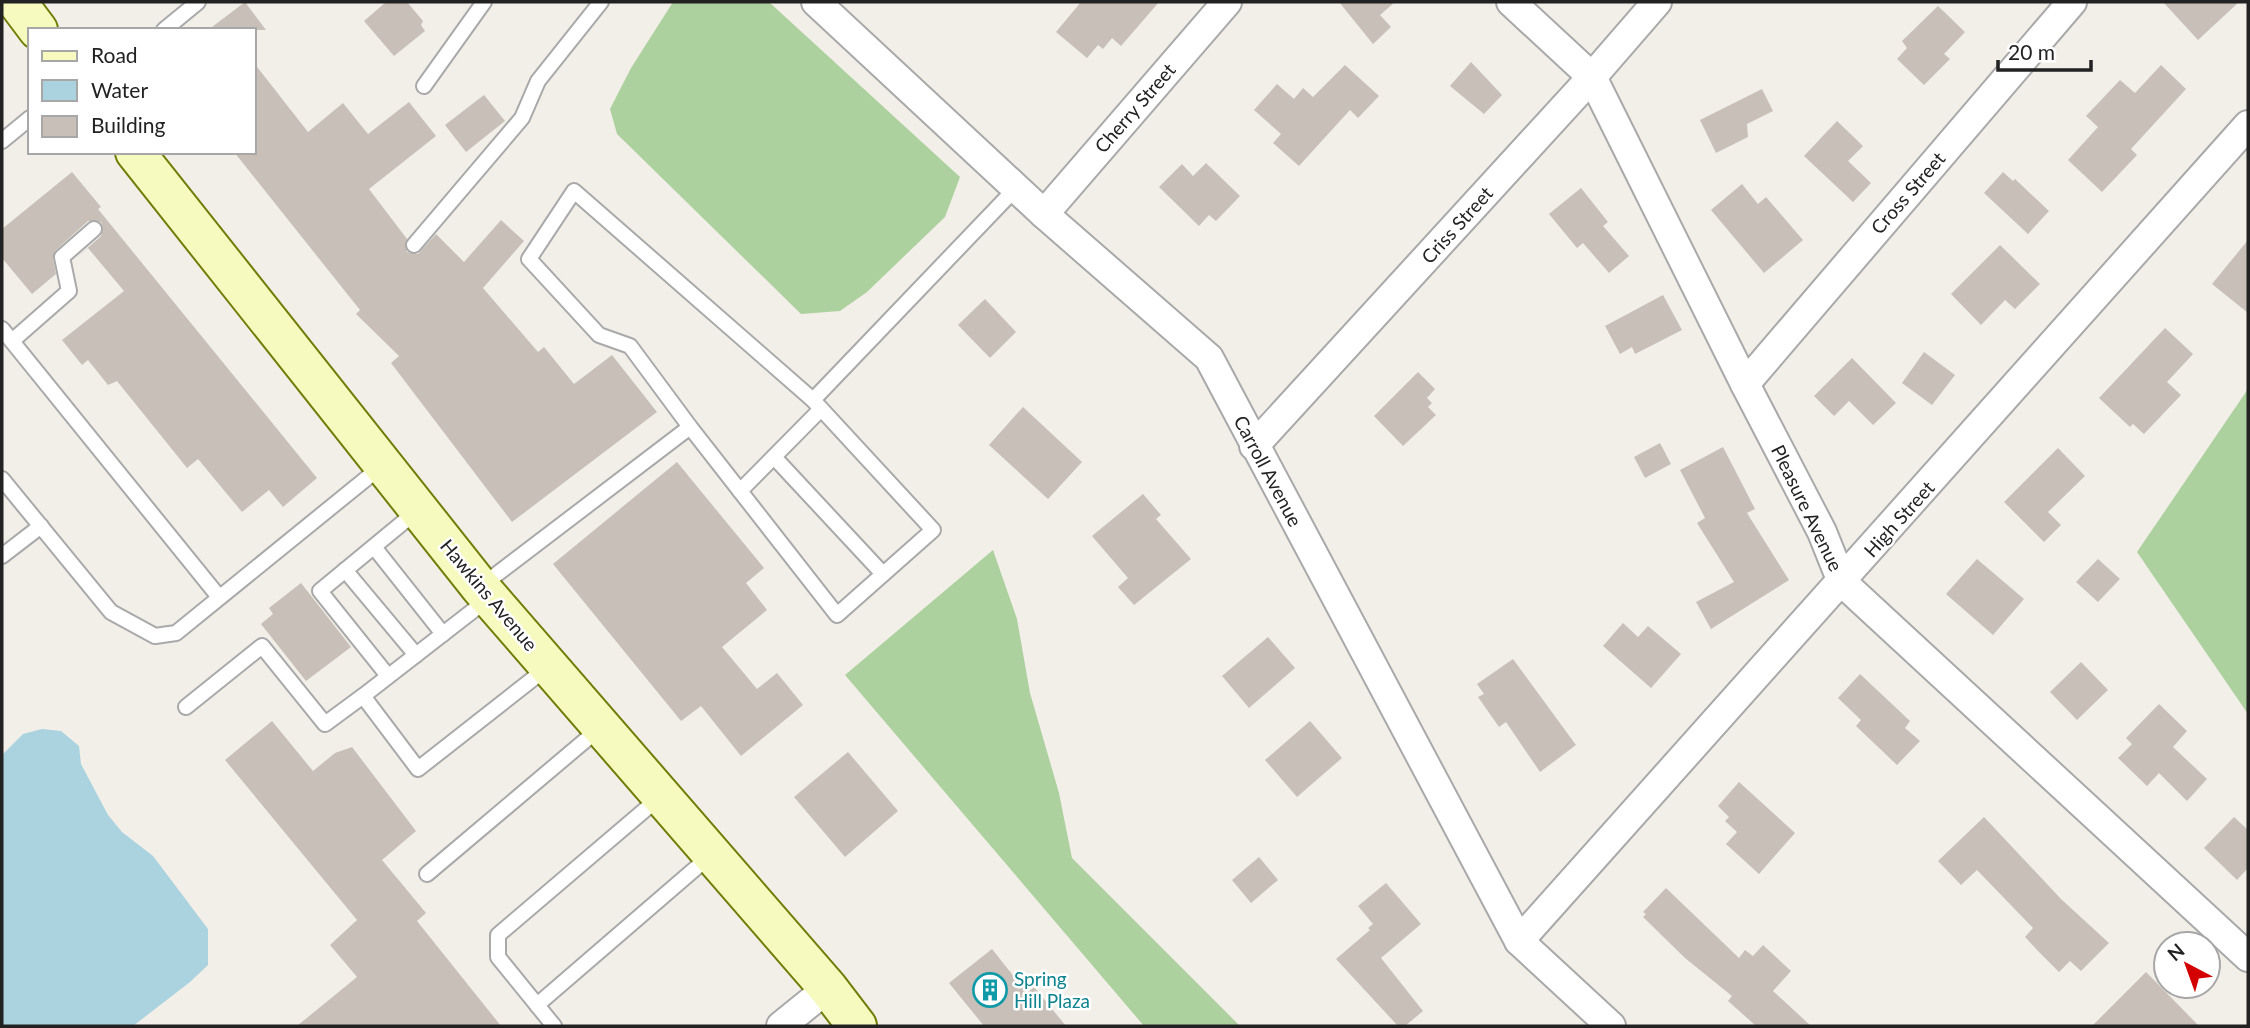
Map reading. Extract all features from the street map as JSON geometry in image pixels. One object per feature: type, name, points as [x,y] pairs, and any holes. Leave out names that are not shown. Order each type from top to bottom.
[{"type":"street","points":[[17,2],[36,28]]},
{"type":"street","name":"Carroll Avenue","points":[[816,2],[1044,214],[1209,358],[1519,941],[1611,1026]]},
{"type":"street","name":"Cherry Street","points":[[1044,214],[1227,2]]},
{"type":"street","name":"Pleasure Avenue","points":[[1511,2],[1592,77],[1822,532],[1842,582],[2248,957]]},
{"type":"street","name":"Criss Street","points":[[1254,446],[1592,77],[1657,2]]},
{"type":"street","name":"Cross Street","points":[[1745,384],[2072,2]]},
{"type":"street","name":"High Street","points":[[1519,941],[2248,125]]},
{"type":"street","name":"Hawkins Avenue","points":[[137,154],[484,592],[828,988],[857,1026]]},
{"type":"street","points":[[781,1026],[828,988]]},
{"type":"lane","points":[[166,28],[198,2]]},
{"type":"lane","points":[[424,86],[484,2]]},
{"type":"lane","points":[[414,245],[522,118],[538,81],[601,2]]},
{"type":"lane","points":[[2,141],[28,120]]},
{"type":"lane","points":[[740,491],[774,457],[817,404],[1016,188]]},
{"type":"lane","points":[[574,191],[817,404],[933,530],[837,615],[690,427],[630,346],[599,335],[529,259],[574,191]]},
{"type":"lane","points":[[12,341],[69,291],[62,257],[94,229]]},
{"type":"lane","points":[[2,329],[219,597]]},
{"type":"lane","points":[[186,707],[262,646],[325,724],[443,634],[484,592],[690,427]]},
{"type":"lane","points":[[774,457],[883,574]]},
{"type":"lane","points":[[2,479],[111,612],[155,636],[176,633],[384,464]]},
{"type":"lane","points":[[388,676],[320,591],[419,510]]},
{"type":"lane","points":[[2,556],[41,526]]},
{"type":"lane","points":[[374,547],[443,634]]},
{"type":"lane","points":[[345,570],[416,655]]},
{"type":"lane","points":[[363,696],[418,769],[549,666]]},
{"type":"lane","points":[[427,874],[601,727]]},
{"type":"lane","points":[[554,1026],[498,957],[498,935],[661,795]]},
{"type":"lane","points":[[537,1005],[712,854]]},
{"type":"green space","points":[[673,2],[769,2],[960,177],[945,217],[867,292],[840,311],[801,314],[617,134],[610,109],[631,68]]},
{"type":"green space","points":[[2248,389],[2248,714],[2137,552]]},
{"type":"green space","points":[[993,550],[1017,619],[1030,693],[1059,793],[1072,858],[1240,1026],[1144,1026],[845,675]]},
{"type":"water","points":[[42,729],[61,731],[79,746],[81,764],[108,815],[122,832],[153,856],[208,929],[208,965],[133,1026],[2,1026],[2,755],[23,734]]},
{"type":"building","points":[[245,2],[266,30],[256,28],[211,28]]},
{"type":"building","points":[[386,2],[407,2],[423,21],[421,25],[425,31],[394,56],[364,21]]},
{"type":"building","points":[[1081,2],[1159,2],[1121,46],[1112,38],[1103,49],[1098,45],[1087,58],[1056,32]]},
{"type":"building","points":[[1339,2],[1395,2],[1380,15],[1391,27],[1373,44]]},
{"type":"building","points":[[2163,2],[2239,2],[2198,40]]},
{"type":"building","points":[[1938,6],[1965,32],[1944,54],[1950,59],[1924,85],[1897,59],[1907,48],[1902,41]]},
{"type":"building","points":[[1471,62],[1502,95],[1484,114],[1450,86]]},
{"type":"building","points":[[1345,65],[1379,96],[1358,118],[1350,110],[1299,166],[1273,143],[1281,134],[1254,110],[1277,84],[1294,99],[1303,88],[1313,97]]},
{"type":"building","points":[[2161,65],[2186,89],[2131,149],[2137,155],[2102,192],[2068,160],[2098,127],[2086,116],[2120,80],[2135,93]]},
{"type":"building","points":[[256,66],[308,132],[343,103],[368,134],[409,102],[436,136],[369,189],[407,239],[407,252],[418,254],[436,234],[464,262],[501,220],[524,241],[483,288],[538,352],[544,347],[574,384],[612,355],[657,412],[512,522],[391,363],[399,356],[356,314],[360,310],[236,154],[256,154]]},
{"type":"building","points":[[1762,89],[1773,111],[1747,124],[1748,137],[1716,153],[1700,120]]},
{"type":"building","points":[[484,95],[505,121],[466,152],[445,125]]},
{"type":"building","points":[[1837,121],[1863,146],[1848,161],[1871,183],[1853,202],[1804,156]]},
{"type":"building","points":[[1206,163],[1240,196],[1216,221],[1209,215],[1199,226],[1159,187],[1182,164],[1193,176]]},
{"type":"building","points":[[72,172],[101,207],[98,209],[317,478],[283,507],[269,490],[242,512],[198,459],[187,468],[117,381],[108,385],[88,360],[82,365],[62,340],[124,291],[88,248],[73,261],[101,236],[101,222],[88,221],[56,250],[53,258],[56,274],[32,294],[2,258],[2,229]]},
{"type":"building","points":[[2003,172],[2013,181],[2015,179],[2049,211],[2028,234],[1984,193]]},
{"type":"building","points":[[1742,184],[1758,204],[1766,197],[1803,240],[1764,273],[1711,210]]},
{"type":"building","points":[[1581,188],[1608,222],[1603,226],[1629,256],[1609,273],[1583,243],[1577,248],[1549,214]]},
{"type":"building","points":[[2248,240],[2248,313],[2212,284]]},
{"type":"building","points":[[2000,245],[2040,284],[2015,309],[2005,300],[1981,325],[1951,294]]},
{"type":"building","points":[[1663,295],[1682,330],[1635,354],[1632,347],[1620,354],[1605,326]]},
{"type":"building","points":[[985,299],[1016,332],[990,358],[958,325]]},
{"type":"building","points":[[2165,328],[2193,354],[2167,382],[2181,395],[2144,434],[2133,424],[2130,427],[2099,398]]},
{"type":"building","points":[[1924,352],[1955,375],[1932,405],[1902,383]]},
{"type":"building","points":[[1852,358],[1896,403],[1873,425],[1849,401],[1834,416],[1814,396]]},
{"type":"building","points":[[1418,372],[1435,389],[1427,398],[1432,403],[1428,407],[1436,415],[1403,446],[1374,416]]},
{"type":"building","points":[[1023,407],[1082,462],[1048,499],[989,445]]},
{"type":"building","points":[[1660,443],[1671,464],[1645,478],[1634,457]]},
{"type":"building","points":[[1723,447],[1755,509],[1747,513],[1789,580],[1711,629],[1696,602],[1734,582],[1697,523],[1705,518],[1680,470]]},
{"type":"building","points":[[2058,448],[2085,476],[2048,512],[2061,525],[2044,542],[2004,502]]},
{"type":"building","points":[[677,462],[764,568],[746,583],[767,610],[722,647],[757,689],[777,673],[803,705],[741,756],[701,706],[681,721],[553,564]]},
{"type":"building","points":[[1143,494],[1161,515],[1156,519],[1191,559],[1134,605],[1118,587],[1128,578],[1092,536]]},
{"type":"building","points":[[1977,559],[2024,599],[1993,635],[1946,594]]},
{"type":"building","points":[[2098,559],[2120,579],[2098,602],[2076,582]]},
{"type":"building","points":[[301,583],[351,647],[306,681],[261,624],[273,614],[269,608]]},
{"type":"building","points":[[1623,623],[1638,637],[1648,626],[1681,654],[1651,688],[1603,646]]},
{"type":"building","points":[[1268,637],[1295,668],[1249,708],[1222,676]]},
{"type":"building","points":[[1513,659],[1576,745],[1540,772],[1506,722],[1499,727],[1478,697],[1484,694],[1477,684]]},
{"type":"building","points":[[2081,662],[2108,690],[2077,720],[2050,692]]},
{"type":"building","points":[[1860,674],[1910,721],[1905,728],[1920,741],[1897,765],[1856,726],[1861,720],[1838,698]]},
{"type":"building","points":[[2159,704],[2187,731],[2173,747],[2207,779],[2187,801],[2159,773],[2147,786],[2118,758],[2132,744],[2126,738]]},
{"type":"building","points":[[272,721],[313,771],[335,753],[352,747],[416,831],[382,860],[426,913],[417,921],[501,1026],[297,1026],[357,977],[330,945],[357,920],[225,760]]},
{"type":"building","points":[[1310,721],[1342,758],[1297,797],[1265,760]]},
{"type":"building","points":[[848,752],[898,811],[845,857],[794,797]]},
{"type":"building","points":[[1739,782],[1795,833],[1759,874],[1726,844],[1737,832],[1725,821],[1729,817],[1718,806]]},
{"type":"building","points":[[1984,817],[2061,899],[2109,943],[2081,971],[2070,961],[2059,972],[2025,937],[2033,928],[1977,870],[1961,885],[1938,861]]},
{"type":"building","points":[[2234,817],[2248,830],[2248,868],[2237,880],[2204,848]]},
{"type":"building","points":[[1259,857],[1278,880],[1251,903],[1232,880]]},
{"type":"building","points":[[1386,883],[1421,924],[1381,958],[1423,1011],[1405,1026],[1398,1026],[1336,959],[1370,930],[1368,928],[1373,924],[1358,906]]},
{"type":"building","points":[[1666,888],[1739,958],[1745,950],[1753,956],[1763,945],[1791,971],[1773,991],[1811,1026],[1756,1026],[1728,1001],[1732,996],[1685,958],[1643,917],[1646,914],[1643,912]]},
{"type":"building","name":"Spring Hill Plaza","points":[[992,949],[1027,993],[1034,987],[1066,1026],[984,1026],[949,983]]},
{"type":"building","points":[[2146,972],[2152,978],[2152,1000],[2173,1000],[2199,1026],[2092,1026]]},
{"type":"place","name":"Spring Hill Plaza","points":[[990,990]]}]
